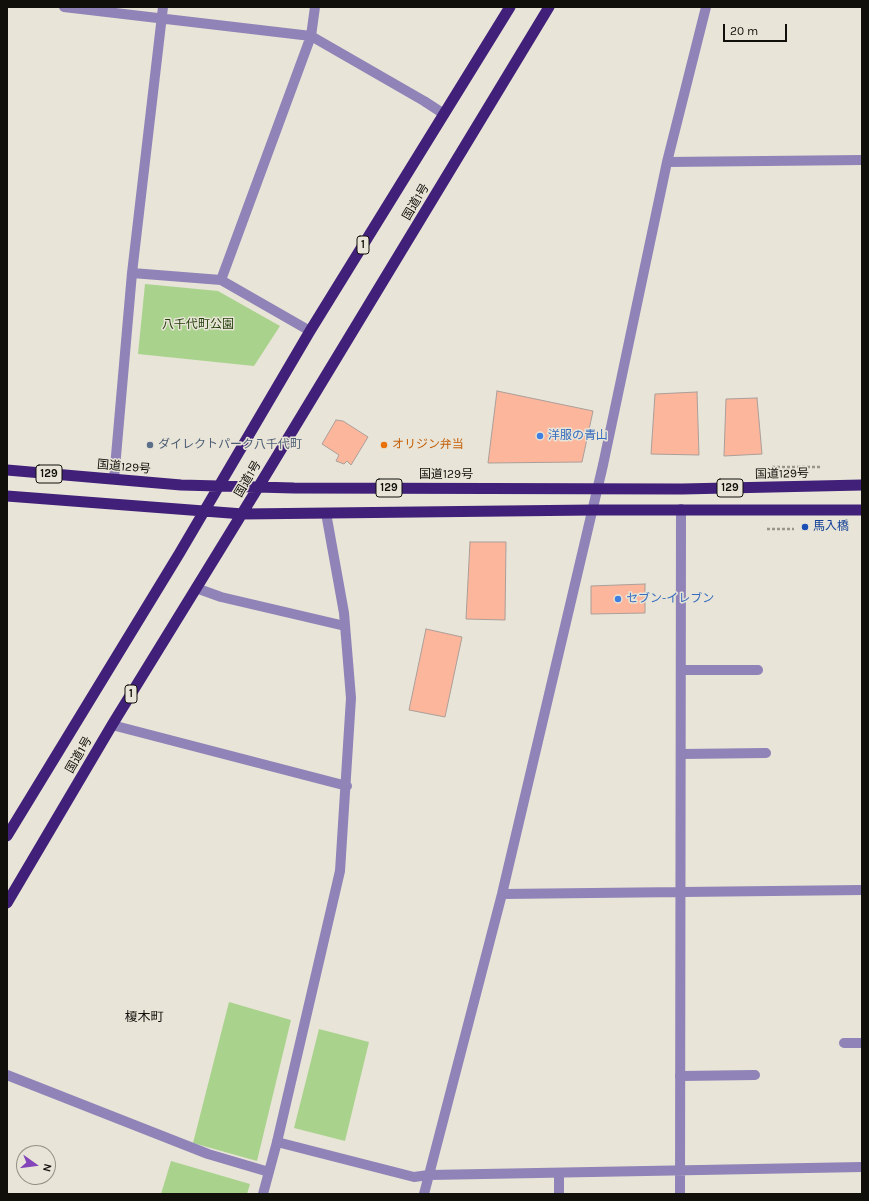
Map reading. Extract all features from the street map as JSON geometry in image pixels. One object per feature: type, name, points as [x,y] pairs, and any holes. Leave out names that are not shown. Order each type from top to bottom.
[{"type":"highway","name":"国道1号","points":[[7,836],[205,512],[310,331],[510,7]]},
{"type":"highway","name":"国道1号","points":[[7,904],[112,724],[243,514],[550,7]]},
{"type":"highway","name":"国道129号","points":[[7,470],[219,486],[294,488],[682,489],[862,485]]},
{"type":"highway","name":"129","points":[[7,496],[243,514],[681,509],[862,510]]},
{"type":"street","points":[[64,7],[311,36],[444,114]]},
{"type":"street","points":[[114,479],[132,273],[163,7]]},
{"type":"street","points":[[221,280],[311,36],[315,7]]},
{"type":"street","points":[[424,1194],[502,894],[597,488],[667,162],[706,7]]},
{"type":"street","points":[[667,162],[862,160]]},
{"type":"street","points":[[132,273],[221,280],[310,331]]},
{"type":"street","points":[[680,1194],[682,891],[681,509]]},
{"type":"street","points":[[263,1194],[277,1142],[340,871],[347,786],[351,698],[345,626],[326,513]]},
{"type":"street","points":[[196,588],[221,597],[345,626]]},
{"type":"street","points":[[682,670],[758,670]]},
{"type":"street","points":[[112,724],[347,786]]},
{"type":"street","points":[[682,754],[766,753]]},
{"type":"street","points":[[502,894],[862,890]]},
{"type":"street","points":[[844,1043],[862,1043]]},
{"type":"street","points":[[7,1075],[208,1154],[269,1172]]},
{"type":"street","points":[[680,1076],[756,1075]]},
{"type":"street","points":[[277,1142],[414,1177],[429,1175],[862,1167]]},
{"type":"street","points":[[559,1173],[559,1194]]},
{"type":"path","points":[[772,467],[821,467]]},
{"type":"path","points":[[767,529],[794,529]]},
{"type":"green space","name":"八千代町公園","points":[[145,284],[218,291],[280,326],[254,366],[138,354]]},
{"type":"green space","points":[[229,1002],[291,1020],[257,1161],[193,1143]]},
{"type":"green space","points":[[319,1029],[369,1042],[345,1141],[294,1128]]},
{"type":"green space","points":[[171,1161],[250,1184],[247,1194],[161,1194]]},
{"type":"building","name":"洋服の青山","points":[[497,391],[593,411],[582,462],[488,463]]},
{"type":"building","points":[[697,392],[699,455],[651,454],[655,394]]},
{"type":"building","points":[[757,398],[762,454],[724,456],[726,399]]},
{"type":"building","points":[[336,420],[343,421],[368,437],[351,465],[347,461],[344,464],[336,461],[339,455],[322,444]]},
{"type":"building","points":[[470,542],[506,542],[505,620],[466,619]]},
{"type":"building","name":"セブン-イレブン","points":[[645,584],[645,613],[591,614],[591,586]]},
{"type":"building","points":[[426,629],[462,637],[445,717],[409,710]]},
{"type":"place","name":"洋服の青山","points":[[540,436]]},
{"type":"place","name":"ダイレクトパーク八千代町","points":[[150,445]]},
{"type":"place","name":"オリジン弁当","points":[[384,445]]},
{"type":"place","name":"馬入橋","points":[[805,527]]},
{"type":"place","name":"セブン-イレブン","points":[[618,599]]},
{"type":"district","name":"榎木町","points":[[144,1017]]}]
